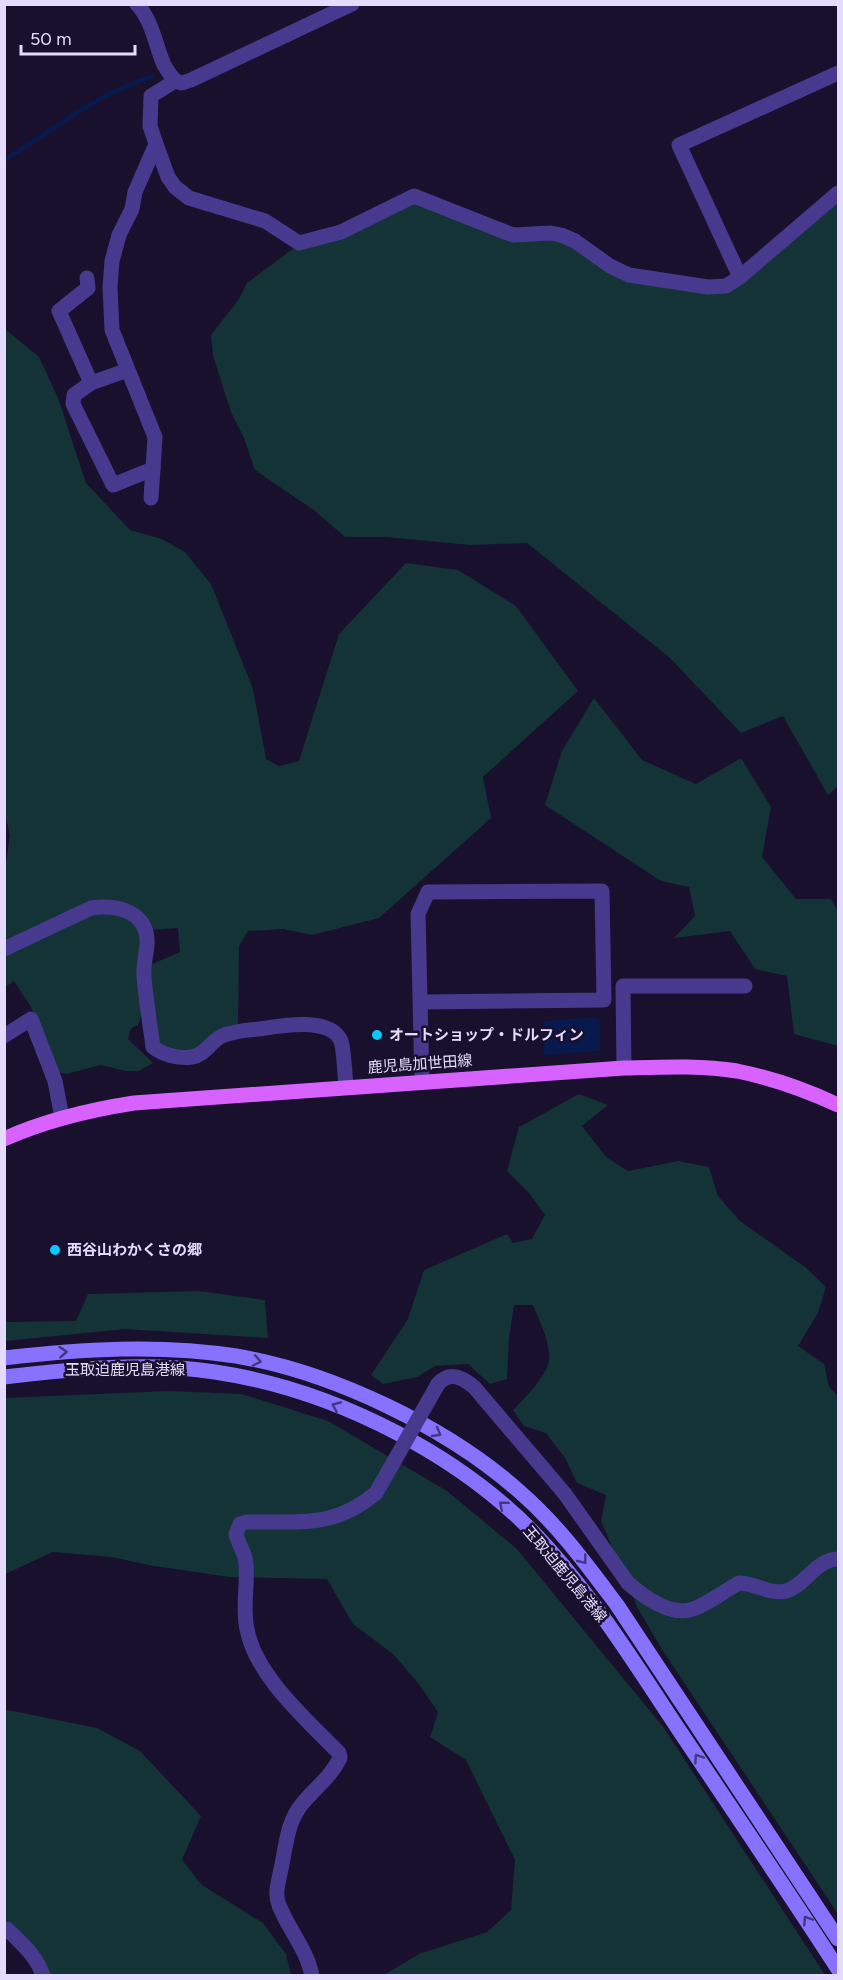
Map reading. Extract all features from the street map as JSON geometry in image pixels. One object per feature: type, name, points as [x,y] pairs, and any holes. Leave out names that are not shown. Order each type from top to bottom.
[{"type":"main road","name":"鹿児島加世田線","points":[[4,1139],[31,1127],[90,1110],[134,1103],[624,1068],[697,1067],[736,1071],[813,1093],[838,1106]]},
{"type":"main road","name":"玉取迫鹿児島港線","points":[[4,1358],[62,1351],[140,1349],[203,1353],[255,1360],[319,1378],[349,1390],[435,1432],[480,1460],[552,1523],[581,1556],[617,1605],[838,1939]]},
{"type":"main road","name":"玉取迫鹿児島港線","points":[[4,1377],[65,1370],[137,1367],[212,1371],[243,1377],[327,1402],[367,1419],[428,1451],[460,1472],[522,1521],[548,1548],[600,1613],[838,1969]]},
{"type":"street","points":[[137,4],[147,17],[156,36],[164,65],[175,81],[182,83],[352,4]]},
{"type":"street","points":[[740,277],[679,145],[838,73]]},
{"type":"street","points":[[175,81],[151,96],[150,126],[168,177],[175,187],[189,198],[266,221],[299,243],[341,232],[414,195],[513,235],[551,233],[561,235],[575,241],[610,266],[629,275],[708,287],[726,286],[740,277],[838,193]]},
{"type":"street","points":[[151,498],[155,437],[112,330],[110,287],[112,261],[119,235],[132,209],[135,192],[156,144]]},
{"type":"street","points":[[87,278],[88,288],[59,311],[91,383]]},
{"type":"street","points":[[128,370],[91,383],[74,395],[73,404],[113,485],[153,469]]},
{"type":"street","points":[[421,1002],[604,1000],[602,891],[428,892],[418,914],[422,1082]]},
{"type":"street","points":[[4,949],[91,908],[105,906],[132,912],[146,932],[147,945],[143,963],[153,1047],[166,1055],[193,1057],[223,1035],[282,1026],[309,1024],[324,1027],[333,1032],[340,1041],[346,1087]]},
{"type":"street","points":[[624,1068],[623,986],[746,986]]},
{"type":"street","points":[[4,1035],[31,1019],[54,1081],[62,1118]]},
{"type":"street","points":[[312,1976],[297,1937],[278,1904],[278,1886],[289,1827],[294,1816],[302,1804],[334,1770],[340,1758],[339,1753],[296,1709],[258,1662],[247,1630],[244,1599],[247,1565],[236,1534],[240,1524],[323,1520],[337,1517],[360,1507],[376,1493],[438,1384],[444,1378],[452,1376],[464,1378],[474,1388],[565,1494],[628,1583],[639,1593],[668,1608],[679,1611],[692,1610],[739,1583],[747,1583],[777,1593],[789,1591],[820,1565],[838,1559]]},
{"type":"street","points":[[7,1929],[30,1952],[40,1966],[43,1976]]},
{"type":"green space","points":[[838,197],[838,786],[828,795],[783,716],[741,733],[670,658],[527,543],[470,545],[386,537],[345,537],[315,511],[255,470],[244,438],[231,412],[213,356],[211,335],[239,299],[247,283],[294,248],[414,200],[573,245],[616,274],[717,293]]},
{"type":"green space","points":[[5,329],[39,357],[58,398],[86,483],[130,530],[162,539],[185,552],[211,584],[253,689],[266,759],[279,766],[299,761],[339,634],[406,563],[458,570],[516,606],[578,691],[483,777],[491,818],[379,918],[312,935],[283,929],[248,931],[239,946],[238,1027],[200,1051],[166,1051],[156,1043],[150,965],[180,952],[178,928],[150,930],[115,902],[5,947],[4,878],[10,835],[4,810]]},
{"type":"green space","points":[[594,698],[642,760],[696,784],[741,758],[771,807],[762,857],[796,899],[831,899],[838,911],[838,1046],[794,1034],[787,976],[755,969],[730,931],[674,938],[695,916],[689,887],[661,881],[545,805],[562,751]]},
{"type":"green space","points":[[110,910],[137,922],[143,940],[140,964],[141,1016],[138,1025],[131,1028],[128,1039],[153,1063],[139,1071],[126,1071],[101,1065],[66,1074],[58,1072],[31,1007],[14,981],[5,987],[4,954],[70,921]]},
{"type":"green space","points":[[579,1094],[608,1105],[582,1126],[606,1157],[628,1171],[678,1161],[709,1167],[718,1196],[740,1221],[805,1267],[826,1287],[818,1313],[798,1346],[824,1364],[829,1387],[838,1396],[838,1914],[663,1651],[638,1609],[601,1521],[606,1495],[577,1483],[565,1458],[546,1433],[524,1426],[513,1410],[529,1394],[548,1366],[549,1353],[546,1339],[533,1305],[514,1305],[509,1338],[507,1379],[490,1384],[468,1364],[435,1366],[417,1377],[383,1384],[371,1375],[408,1319],[424,1270],[507,1234],[513,1243],[532,1239],[545,1215],[529,1193],[507,1171],[519,1127]]},
{"type":"green space","points":[[198,1291],[265,1300],[268,1338],[125,1329],[5,1341],[5,1322],[76,1321],[88,1294]]},
{"type":"green space","points":[[169,1391],[242,1394],[328,1421],[447,1491],[517,1549],[664,1728],[825,1975],[384,1975],[419,1954],[487,1932],[511,1910],[515,1860],[466,1760],[430,1737],[438,1712],[418,1683],[393,1654],[353,1624],[327,1579],[230,1577],[111,1557],[53,1552],[5,1574],[4,1398]]},
{"type":"green space","points":[[8,1710],[97,1728],[140,1751],[201,1816],[182,1860],[202,1885],[263,1923],[286,1954],[291,1975],[35,1975],[26,1949],[5,1919],[4,1712]]},
{"type":"shaded area","points":[[596,1017],[600,1020],[600,1051],[544,1055],[544,1021]]},
{"type":"waterway","points":[[4,160],[95,102],[133,83],[152,77]]},
{"type":"place","name":"オートショップ・ドルフィン","points":[[377,1035]]},
{"type":"place","name":"西谷山わかくさの郷","points":[[55,1250]]}]
